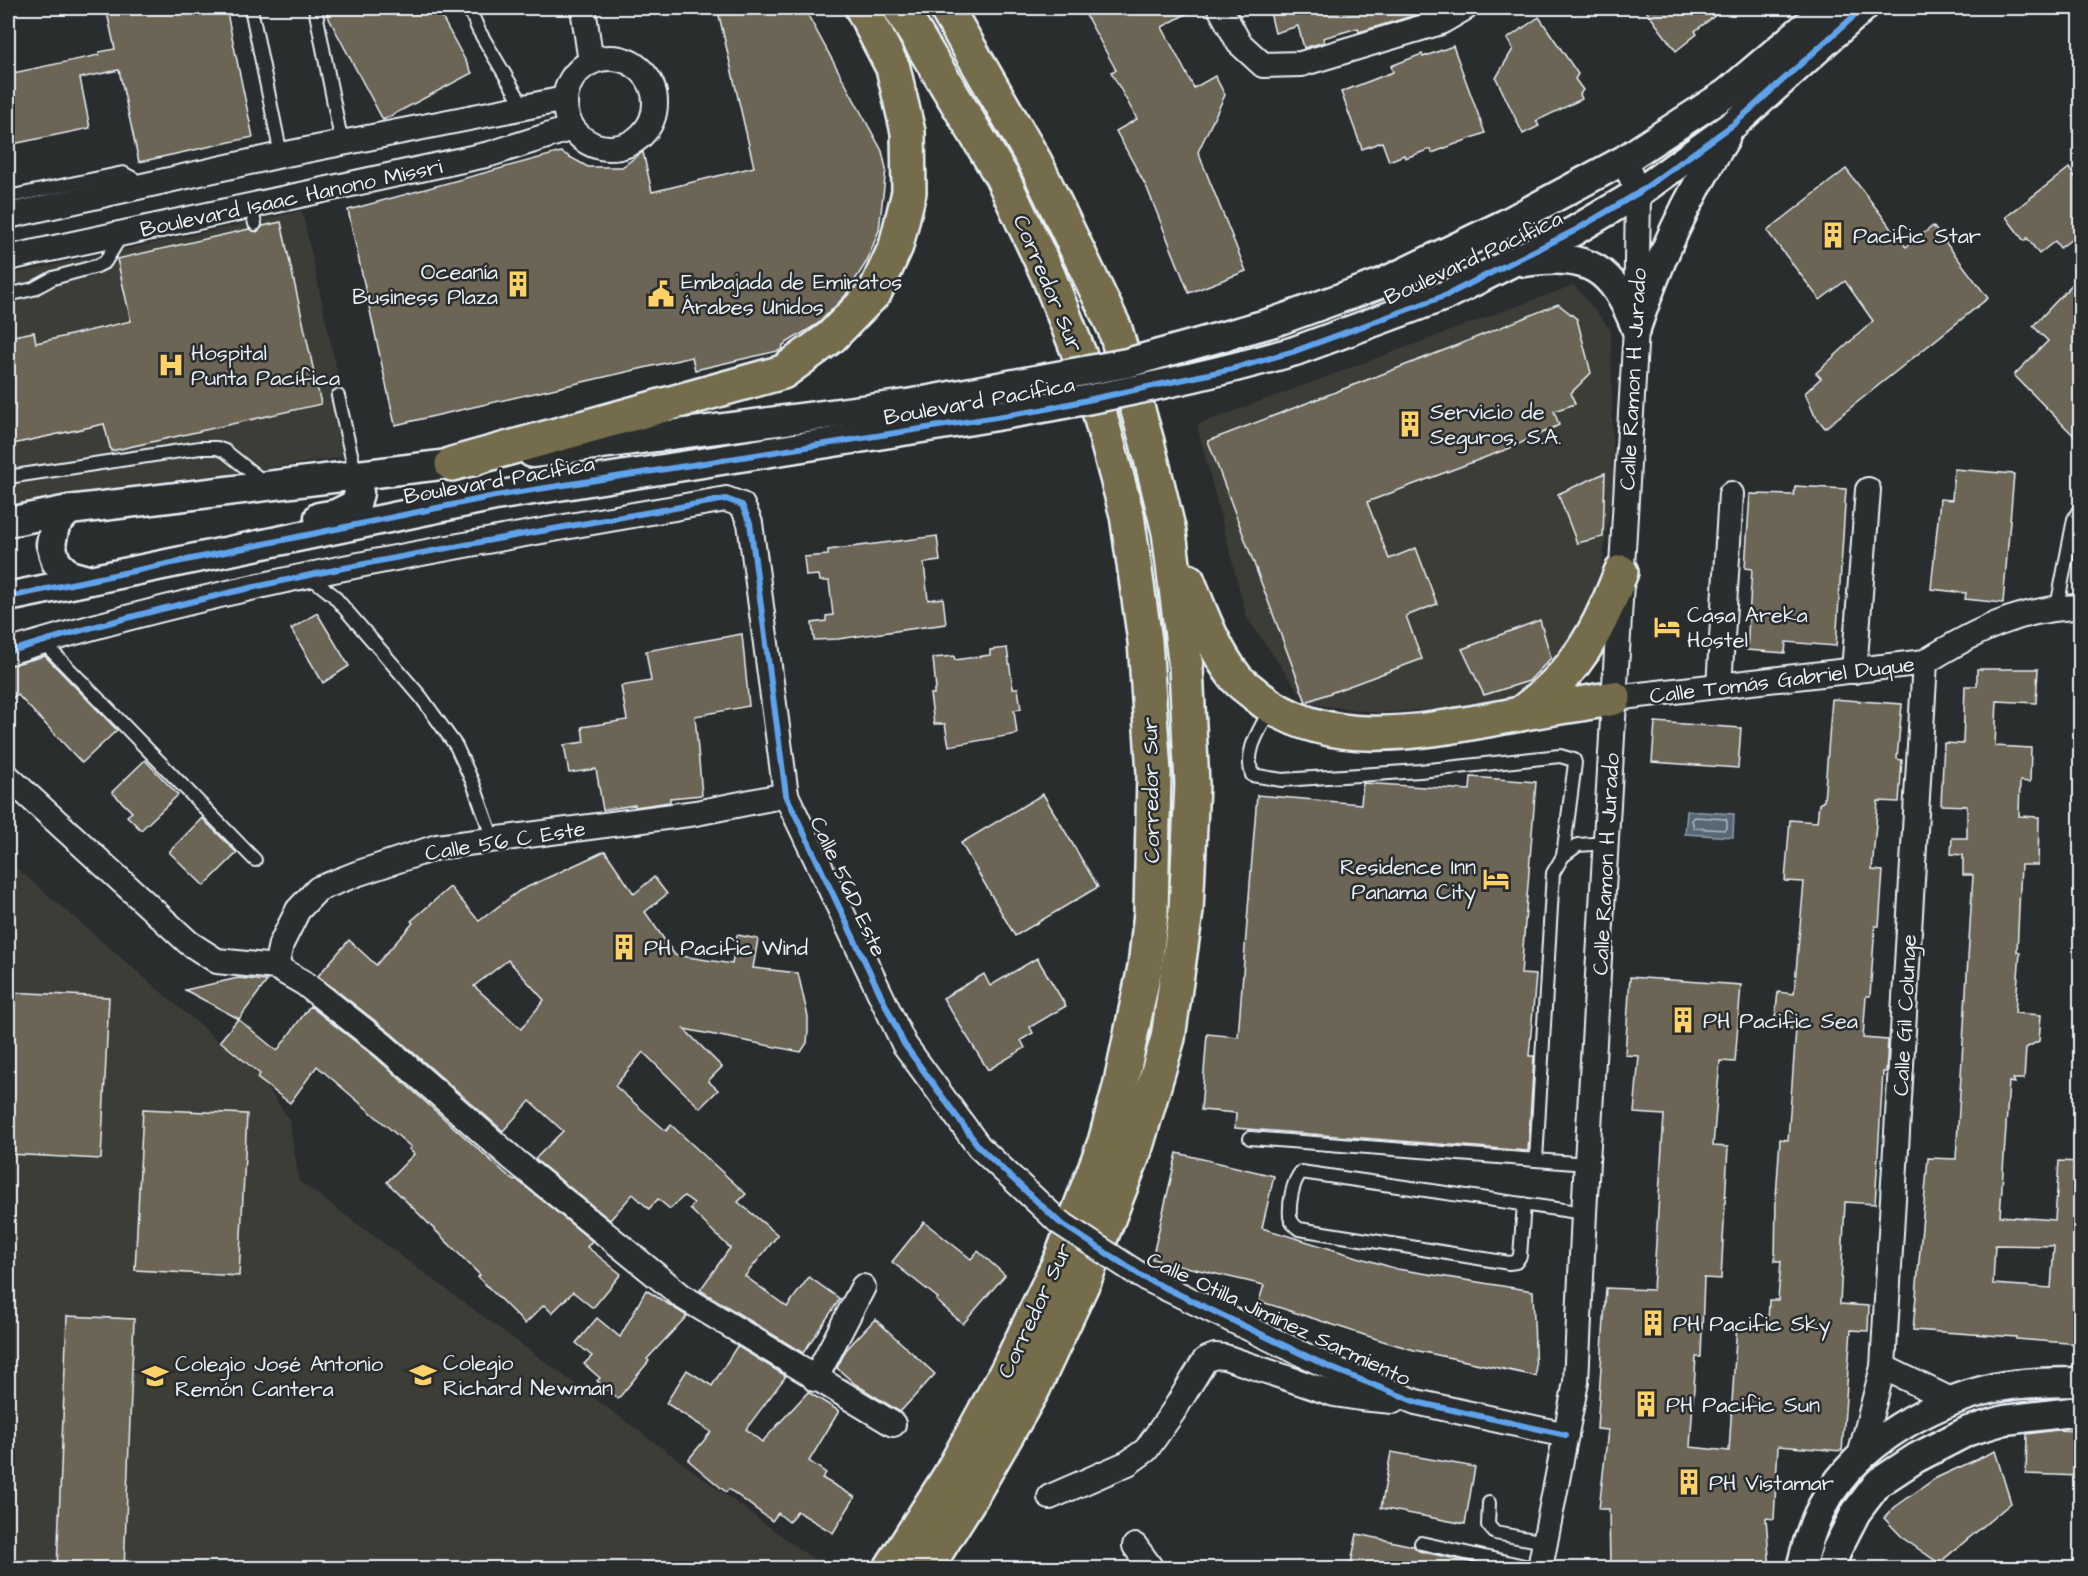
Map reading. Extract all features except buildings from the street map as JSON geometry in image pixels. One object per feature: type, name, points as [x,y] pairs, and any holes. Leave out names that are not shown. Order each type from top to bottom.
[{"type":"highway","points":[[452,464],[783,372],[831,337],[875,292],[896,246],[909,192],[908,132],[893,68],[862,8]]},
{"type":"highway","name":"Corredor Sur","points":[[891,1569],[949,1477],[1008,1370],[1061,1259],[1105,1142],[1122,1076],[1145,967],[1151,913],[1154,773],[1144,641],[1127,515],[1093,389],[1048,275],[1002,177],[900,8]]},
{"type":"highway","name":"Corredor Sur","points":[[926,1569],[1033,1389],[1085,1278],[1136,1150],[1168,1038],[1186,911],[1192,784],[1186,668],[1169,532],[1148,442],[1115,329],[1035,162],[946,8]]},
{"type":"highway","points":[[1169,532],[1206,629],[1237,679],[1271,707],[1310,725],[1363,733],[1462,726],[1614,698]]},
{"type":"highway","points":[[1520,714],[1554,686],[1583,652],[1605,614],[1621,572]]},
{"type":"street","points":[[582,8],[591,62]]},
{"type":"street","points":[[1220,8],[1239,43],[1263,65],[1301,64],[1441,22],[1465,8]]},
{"type":"street","name":"Boulevard Pacífica","points":[[8,597],[495,496],[908,417],[1127,363],[1274,322],[1382,283],[1505,224],[1624,160],[1727,93],[1827,8]]},
{"type":"street","name":"Boulevard Pacífica","points":[[8,522],[69,510],[452,464],[908,417],[1041,410],[1232,369],[1295,351],[1446,295],[1574,231],[1638,193],[1734,124],[1863,8]]},
{"type":"street","points":[[605,57],[620,58],[634,64],[645,73],[653,86],[656,101],[655,116],[648,129],[638,140],[624,147],[610,149],[595,147],[582,139],[572,128],[566,114],[565,99],[569,84],[578,71],[591,62],[605,57]]},
{"type":"street","name":"Boulevard Isaac Hanono Missri","points":[[8,216],[281,154],[565,99]]},
{"type":"street","points":[[1636,328],[1655,272],[1679,218],[1734,124]]},
{"type":"street","name":"Boulevard Isaac Hanono Missri","points":[[8,258],[122,234],[253,215],[490,154],[572,128]]},
{"type":"street","name":"Calle Ramon H Jurado","points":[[1540,1569],[1576,1382],[1636,328],[1638,193],[1624,160]]},
{"type":"street","points":[[1511,264],[1552,258],[1579,261],[1603,272],[1621,296],[1636,328]]},
{"type":"street","points":[[238,549],[255,528],[336,514],[357,504],[359,493],[356,476]]},
{"type":"street","points":[[1854,671],[1868,490]]},
{"type":"street","points":[[1719,686],[1731,494]]},
{"type":"street","name":"Calle 56D Este","points":[[307,575],[726,499],[742,505],[750,523],[786,795],[904,1044],[979,1147],[1059,1222]]},
{"type":"street","points":[[69,510],[56,525],[51,544],[56,562],[69,575],[87,580]]},
{"type":"street","points":[[8,652],[42,641],[307,575]]},
{"type":"street","name":"Calle Tomás Gabriel Duque","points":[[1614,698],[1925,663],[1963,639],[2008,618],[2056,607],[2080,607]]},
{"type":"street","name":"Calle Gil Colunge","points":[[1860,1456],[1883,1367],[1925,663]]},
{"type":"street","points":[[8,777],[189,943],[217,961],[276,967],[304,983],[383,1045],[513,1159],[683,1297],[815,1379],[893,1424]]},
{"type":"street","name":"Calle 56 C Este","points":[[276,967],[281,944],[298,910],[318,889],[359,873],[437,847],[696,813],[786,795]]},
{"type":"street","name":"Calle Otilla Jiminez Sarmiento","points":[[1059,1222],[1143,1277],[1329,1367],[1416,1402],[1566,1435]]},
{"type":"street","points":[[815,1379],[863,1287]]},
{"type":"street","points":[[1050,1497],[1128,1464],[1146,1450],[1205,1360],[1215,1356],[1225,1357],[1334,1394],[1416,1402]]},
{"type":"street","points":[[1883,1367],[1951,1400]]},
{"type":"street","points":[[1801,1569],[1810,1535],[1825,1501],[1838,1481],[1860,1456],[1904,1426],[1951,1400],[1995,1388],[2080,1382]]},
{"type":"street","points":[[1831,1569],[1837,1549],[1851,1521],[1878,1483],[1916,1458],[1968,1431],[2005,1420],[2080,1411]]},
{"type":"street","points":[[1135,1546],[1151,1569]]},
{"type":"lane","points":[[251,8],[281,154]]},
{"type":"lane","points":[[315,8],[342,144]]},
{"type":"lane","points":[[469,8],[479,31],[524,107]]},
{"type":"lane","points":[[8,197],[123,173],[134,179],[136,187]]},
{"type":"lane","points":[[8,295],[33,289],[53,278],[105,262],[122,234]]},
{"type":"lane","points":[[338,396],[356,476]]},
{"type":"lane","points":[[8,477],[189,450],[218,448],[225,451],[268,486]]},
{"type":"lane","points":[[2056,607],[2074,519],[2080,508]]},
{"type":"lane","points":[[307,575],[333,595],[421,697],[456,746],[474,783],[493,839]]},
{"type":"lane","points":[[42,641],[255,860]]},
{"type":"lane","points":[[1271,707],[1252,746],[1249,758],[1252,775],[1282,780],[1420,771],[1560,756],[1571,758],[1575,763],[1563,856],[1553,873],[1536,1160]]},
{"type":"lane","points":[[1563,856],[1578,845],[1606,843]]},
{"type":"lane","points":[[1250,1138],[1587,1164]]},
{"type":"lane","points":[[1524,1204],[1520,1256],[1516,1262],[1509,1263],[1299,1229],[1290,1218],[1293,1186],[1301,1173],[1524,1204],[1584,1213]]},
{"type":"lane","points":[[1489,1503],[1488,1525],[1495,1533],[1545,1542]]},
{"type":"lane","points":[[1421,1543],[1533,1569]]},
{"type":"shaded area","name":"Hospital Punta Pacífica","points":[[302,211],[355,455],[8,508],[8,275]]},
{"type":"shaded area","points":[[1574,285],[1611,330],[1613,484],[1602,565],[1571,650],[1532,689],[1487,705],[1379,713],[1307,703],[1247,618],[1197,425]]},
{"type":"shaded area","points":[[8,861],[258,1075],[289,1119],[299,1181],[825,1568],[8,1568]]},
{"type":"water","points":[[1687,811],[1734,814],[1733,837],[1685,834]]},
{"type":"cycle path","points":[[8,597],[495,496],[1041,410],[1232,369],[1295,351],[1447,295],[1574,231],[1638,193],[1734,124],[1863,8]]},
{"type":"cycle path","points":[[8,652],[185,603],[364,564],[726,499],[742,505],[750,523],[786,795],[904,1044],[979,1147],[1059,1222],[1143,1277],[1329,1367],[1416,1402],[1566,1435]]},
{"type":"place","name":"Pacific Star","points":[[1833,235]]},
{"type":"place","name":"Oceanía Business Plaza","points":[[518,284]]},
{"type":"place","name":"Embajada de Emiratos Árabes Unidos","points":[[661,294]]},
{"type":"place","name":"Hospital Punta Pacífica","points":[[171,365]]},
{"type":"place","name":"Servicio de Seguros, S.A.","points":[[1410,424]]},
{"type":"place","name":"Casa Areka Hostel","points":[[1667,627]]},
{"type":"place","name":"Residence Inn Panama City","points":[[1496,879]]},
{"type":"place","name":"PH Pacific Wind","points":[[624,947]]},
{"type":"place","name":"PH Pacific Sea","points":[[1683,1020]]},
{"type":"place","name":"PH Pacific Sky","points":[[1653,1323]]},
{"type":"place","name":"Colegio Richard Newman","points":[[423,1375]]},
{"type":"place","name":"Colegio José Antonio Remón Cantera","points":[[155,1376]]},
{"type":"place","name":"PH Pacific Sun","points":[[1646,1404]]},
{"type":"place","name":"PH Vistamar","points":[[1689,1482]]}]
